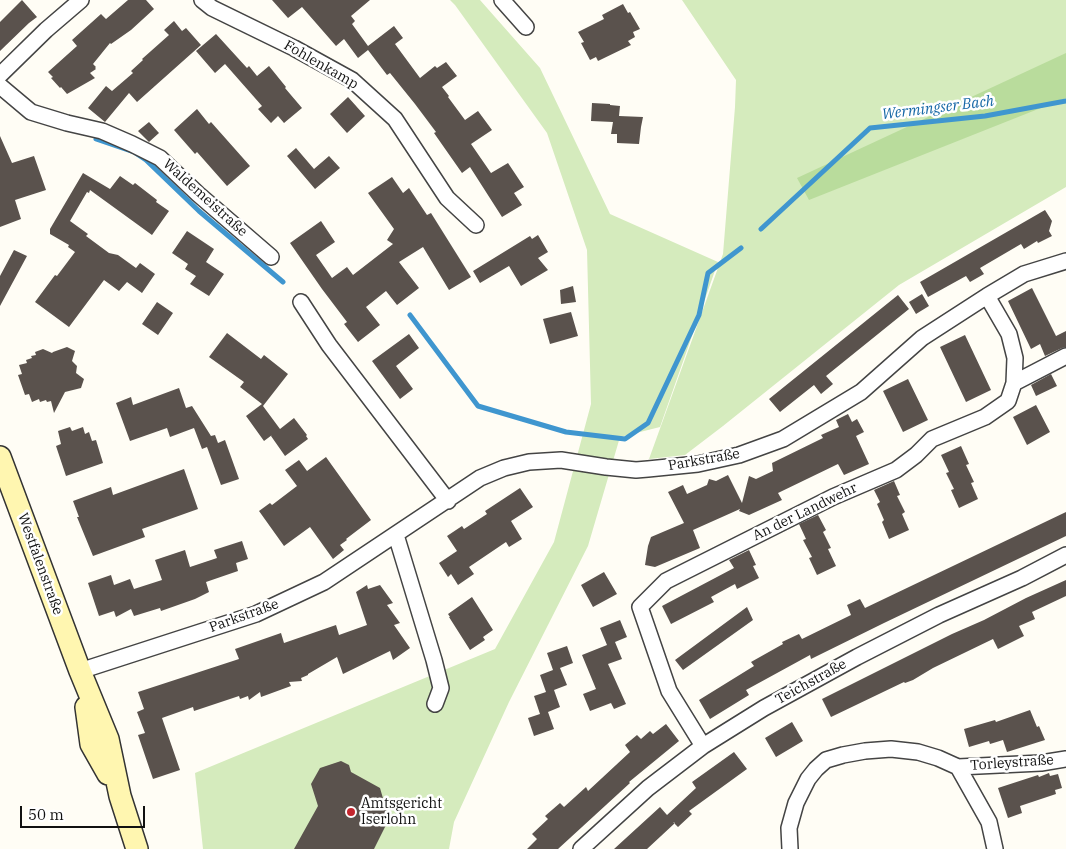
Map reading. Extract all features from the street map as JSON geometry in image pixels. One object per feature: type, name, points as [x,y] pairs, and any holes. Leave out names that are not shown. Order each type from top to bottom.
[{"type":"main road","name":"Westfalenstraße","points":[[0,457],[80,671],[108,739],[120,796],[137,849]]},
{"type":"street","points":[[0,75],[46,30],[81,0]]},
{"type":"street","name":"Fohlenkamp","points":[[202,0],[212,8],[294,48],[352,80],[395,119],[447,198],[476,225]]},
{"type":"street","points":[[502,0],[526,27]]},
{"type":"street","name":"Waldemeistraße","points":[[0,86],[31,112],[102,131],[160,158],[198,194],[271,257]]},
{"type":"street","name":"Parkstraße","points":[[80,671],[256,614],[324,582],[480,478],[504,468],[529,462],[561,460],[636,470],[698,464],[740,455],[783,439],[861,392],[922,338],[987,296],[1024,274],[1066,261]]},
{"type":"street","name":"An der Landwehr","points":[[703,746],[669,691],[640,606],[666,581],[833,497],[896,470],[916,455],[932,439],[985,416],[1008,401],[1014,383],[1016,358],[1009,334],[987,296]]},
{"type":"street","points":[[301,302],[328,344],[448,500]]},
{"type":"street","points":[[1014,383],[1066,356]]},
{"type":"street","points":[[396,535],[441,688],[435,704]]},
{"type":"street","name":"Teichstraße","points":[[581,849],[648,788],[703,746],[764,708],[939,615],[1022,578],[1066,554]]},
{"type":"street","points":[[790,849],[789,828],[796,803],[808,778],[816,769],[826,760],[843,755],[865,750],[891,749],[918,752],[958,767],[989,822],[995,849]]},
{"type":"street","name":"Torleystraße","points":[[958,767],[1041,763],[1066,759]]},
{"type":"green space","points":[[450,0],[480,0],[540,68],[610,214],[718,262],[660,427],[620,437],[588,546],[509,702],[454,822],[449,849],[203,849],[195,773],[495,649],[554,542],[591,404],[587,250],[547,133]]},
{"type":"green space","points":[[682,0],[1066,0],[1066,187],[899,285],[685,455],[649,459],[723,254],[735,107],[736,80]]},
{"type":"green space","points":[[1066,53],[1066,98],[809,200],[797,178]]},
{"type":"building","points":[[22,0],[37,17],[0,51],[0,22]]},
{"type":"building","points":[[128,0],[146,0],[154,9],[131,30],[110,43],[93,64],[96,69],[90,73],[95,78],[67,94],[51,78],[53,77],[48,72],[77,46],[72,40],[101,14],[106,19]]},
{"type":"building","points":[[272,0],[370,0],[351,16],[355,21],[352,24],[368,46],[394,26],[403,38],[395,44],[420,78],[435,66],[437,68],[446,62],[457,76],[442,87],[448,97],[465,120],[478,111],[492,130],[471,144],[491,173],[508,163],[524,187],[514,193],[522,205],[502,217],[470,167],[462,173],[434,133],[436,132],[415,104],[390,73],[387,75],[368,50],[358,58],[344,39],[336,46],[302,7],[288,18]]},
{"type":"building","points":[[623,4],[640,29],[633,32],[635,37],[628,41],[631,45],[598,61],[596,57],[590,60],[581,43],[584,42],[578,32],[604,19],[602,15]]},
{"type":"building","points":[[174,21],[182,31],[186,28],[201,45],[137,102],[129,93],[105,122],[88,108],[106,86],[112,91],[133,73],[131,71],[142,59],[169,35],[164,30]]},
{"type":"building","points":[[216,34],[247,68],[249,66],[257,76],[269,66],[302,108],[284,123],[278,116],[271,123],[258,109],[262,106],[225,64],[215,73],[196,51]]},
{"type":"building","points":[[348,97],[365,116],[347,133],[330,114]]},
{"type":"building","points":[[592,103],[620,106],[619,116],[643,117],[639,144],[617,143],[617,134],[611,134],[613,122],[591,121]]},
{"type":"building","points":[[197,109],[250,166],[227,186],[197,152],[195,154],[174,130]]},
{"type":"building","points":[[149,122],[159,133],[149,142],[138,131]]},
{"type":"building","points":[[0,136],[12,163],[34,156],[46,190],[15,200],[21,219],[0,227]]},
{"type":"building","points":[[296,148],[314,169],[329,156],[340,168],[315,189],[287,156]]},
{"type":"building","points":[[83,173],[110,189],[120,176],[133,185],[135,183],[169,211],[152,235],[90,190],[89,193],[87,192],[70,221],[109,253],[118,255],[136,268],[140,263],[155,274],[142,293],[127,282],[119,291],[104,280],[69,327],[35,302],[75,252],[68,247],[69,245],[50,234],[50,229]]},
{"type":"building","points":[[392,177],[403,193],[409,188],[427,215],[431,213],[471,277],[449,290],[423,247],[399,262],[419,288],[397,305],[386,291],[366,307],[380,325],[358,342],[344,324],[347,322],[290,243],[321,221],[335,242],[316,255],[332,278],[347,267],[353,275],[393,244],[387,240],[394,229],[368,193]]},
{"type":"building","points":[[1045,210],[1052,221],[1049,231],[1052,236],[1038,243],[1037,241],[1024,249],[1021,244],[980,268],[984,274],[970,282],[966,276],[928,297],[920,282]]},
{"type":"building","points":[[187,231],[214,249],[206,262],[224,274],[209,296],[190,284],[196,276],[185,269],[188,264],[172,253]]},
{"type":"building","points":[[538,235],[548,252],[538,258],[548,270],[521,286],[509,266],[480,283],[473,271],[530,236],[532,239]]},
{"type":"building","points":[[14,250],[27,256],[0,306],[0,276]]},
{"type":"building","points":[[573,286],[576,302],[561,304],[560,290]]},
{"type":"building","points":[[1032,288],[1056,336],[1066,331],[1066,347],[1045,356],[1040,344],[1031,349],[1008,301]]},
{"type":"building","points":[[922,294],[929,306],[916,314],[909,302]]},
{"type":"building","points":[[898,295],[909,309],[826,376],[833,384],[821,394],[814,385],[780,412],[769,399]]},
{"type":"building","points":[[157,302],[173,313],[158,335],[142,324]]},
{"type":"building","points":[[571,312],[578,336],[550,344],[543,319]]},
{"type":"building","points":[[227,333],[261,359],[264,355],[288,374],[263,406],[280,429],[294,418],[307,435],[308,439],[285,456],[272,435],[264,441],[246,416],[262,404],[240,387],[244,382],[209,357]]},
{"type":"building","points":[[409,334],[419,348],[396,366],[413,389],[400,399],[372,361]]},
{"type":"building","points":[[965,335],[991,390],[966,402],[940,347]]},
{"type":"building","points":[[67,347],[75,351],[72,361],[77,366],[76,373],[84,379],[81,388],[65,392],[54,413],[51,401],[40,402],[39,399],[32,402],[29,394],[25,395],[18,375],[22,374],[19,365],[27,363],[26,360],[36,355],[35,352],[43,349],[52,353]]},
{"type":"building","points":[[1051,374],[1057,386],[1036,396],[1031,385]]},
{"type":"building","points":[[908,379],[928,420],[903,432],[883,391]]},
{"type":"building","points":[[179,388],[186,408],[192,406],[211,436],[215,435],[218,443],[225,440],[239,479],[221,485],[207,447],[202,449],[194,428],[170,437],[167,428],[130,441],[116,403],[131,397],[133,405]]},
{"type":"building","points":[[1036,405],[1050,432],[1027,445],[1013,417]]},
{"type":"building","points":[[848,414],[852,422],[857,419],[864,432],[856,436],[869,464],[844,475],[838,464],[778,493],[782,500],[749,515],[739,511],[740,509],[693,530],[700,548],[655,567],[645,565],[651,537],[684,523],[668,492],[683,485],[687,494],[707,485],[709,479],[716,481],[728,475],[742,503],[749,476],[756,479],[773,471],[772,463],[823,438],[821,435],[839,427],[836,420]]},
{"type":"building","points":[[70,427],[72,431],[83,427],[85,434],[89,432],[92,441],[96,440],[103,463],[66,476],[56,446],[61,444],[58,431]]},
{"type":"building","points":[[961,446],[969,464],[966,465],[974,482],[971,483],[978,499],[959,508],[951,490],[954,489],[946,473],[949,472],[941,455]]},
{"type":"building","points":[[326,457],[371,520],[340,545],[344,550],[333,559],[310,527],[284,546],[259,511],[270,503],[272,505],[297,486],[285,470],[299,460],[307,471]]},
{"type":"building","points":[[184,469],[198,509],[142,529],[145,537],[93,556],[77,517],[79,517],[73,501],[111,487],[113,495]]},
{"type":"building","points":[[894,481],[900,495],[897,496],[905,512],[902,514],[909,530],[889,539],[877,504],[880,502],[874,490]]},
{"type":"building","points":[[520,488],[533,507],[511,521],[522,539],[509,547],[506,542],[469,567],[474,574],[458,585],[451,574],[448,577],[439,563],[457,551],[447,536],[462,526],[464,529],[487,514],[485,511]]},
{"type":"building","points":[[1066,512],[1066,536],[811,659],[810,655],[746,690],[749,695],[710,719],[699,700],[754,666],[751,662],[783,644],[782,642],[799,634],[802,639],[851,615],[847,605],[860,599],[865,608]]},
{"type":"building","points":[[818,515],[826,530],[823,532],[831,548],[828,549],[836,566],[817,575],[809,558],[812,557],[803,540],[806,539],[799,524]]},
{"type":"building","points":[[242,541],[248,559],[236,563],[238,571],[206,582],[209,592],[161,611],[160,608],[134,616],[131,609],[116,617],[114,611],[99,616],[88,583],[111,575],[114,585],[130,579],[134,589],[162,580],[155,560],[185,550],[190,567],[217,558],[214,550]]},
{"type":"building","points":[[749,550],[756,565],[753,566],[759,578],[737,589],[735,584],[711,597],[714,602],[671,624],[662,606],[734,568],[729,560]]},
{"type":"building","points":[[604,572],[617,594],[593,607],[581,585]]},
{"type":"building","points":[[1066,580],[1066,596],[1032,612],[1035,619],[1019,626],[1024,636],[998,649],[993,639],[933,668],[913,680],[904,682],[831,717],[822,699]]},
{"type":"building","points":[[367,585],[368,589],[380,585],[393,603],[387,605],[400,623],[394,625],[410,648],[393,660],[390,651],[343,674],[337,657],[301,678],[302,681],[289,682],[291,686],[261,697],[260,692],[249,700],[248,696],[240,699],[239,696],[194,711],[193,707],[162,718],[180,770],[153,779],[138,735],[145,733],[137,712],[144,709],[138,692],[239,659],[235,649],[281,633],[284,643],[336,625],[339,635],[367,625],[356,592]]},
{"type":"building","points":[[472,597],[493,630],[483,637],[485,640],[470,650],[448,614]]},
{"type":"building","points":[[747,607],[753,620],[683,670],[675,660]]},
{"type":"building","points":[[620,620],[627,637],[615,642],[622,659],[608,664],[626,704],[614,709],[611,703],[590,711],[583,694],[596,689],[582,655],[607,645],[600,628]]},
{"type":"building","points":[[567,646],[573,663],[560,668],[567,685],[554,690],[560,707],[548,712],[554,729],[534,736],[528,718],[540,714],[534,696],[546,692],[540,675],[553,670],[547,653]]},
{"type":"building","points":[[1030,710],[1045,740],[1007,752],[1003,740],[990,744],[989,741],[969,747],[964,729],[995,720],[996,722]]},
{"type":"building","points":[[792,722],[803,741],[776,757],[765,738]]},
{"type":"building","points":[[666,724],[679,741],[629,782],[558,849],[527,849],[537,839],[532,834],[548,819],[545,816],[560,803],[564,807],[586,787],[588,791],[630,752],[625,745],[637,735],[641,739],[650,731],[653,734]]},
{"type":"building","points":[[734,752],[747,769],[689,811],[692,814],[678,827],[674,823],[647,849],[614,849],[660,807],[667,815],[696,788],[692,782]]},
{"type":"building","name":"Amtsgericht Iserlohn","points":[[341,761],[349,765],[351,772],[380,788],[389,819],[374,849],[294,849],[318,806],[311,784],[320,768]]},
{"type":"building","points":[[1049,773],[1050,776],[1058,774],[1062,788],[1055,790],[1056,794],[1020,806],[1022,813],[1008,818],[998,788]]},
{"type":"waterway","name":"Wermingser Bach","points":[[761,229],[870,128],[985,116],[1066,101]]},
{"type":"waterway","points":[[96,139],[134,152],[146,160],[199,211],[283,282]]},
{"type":"waterway","points":[[410,315],[478,406],[566,432],[625,439],[648,423],[699,315],[708,273],[741,248]]},
{"type":"place","name":"Amtsgericht Iserlohn","points":[[351,812]]}]
